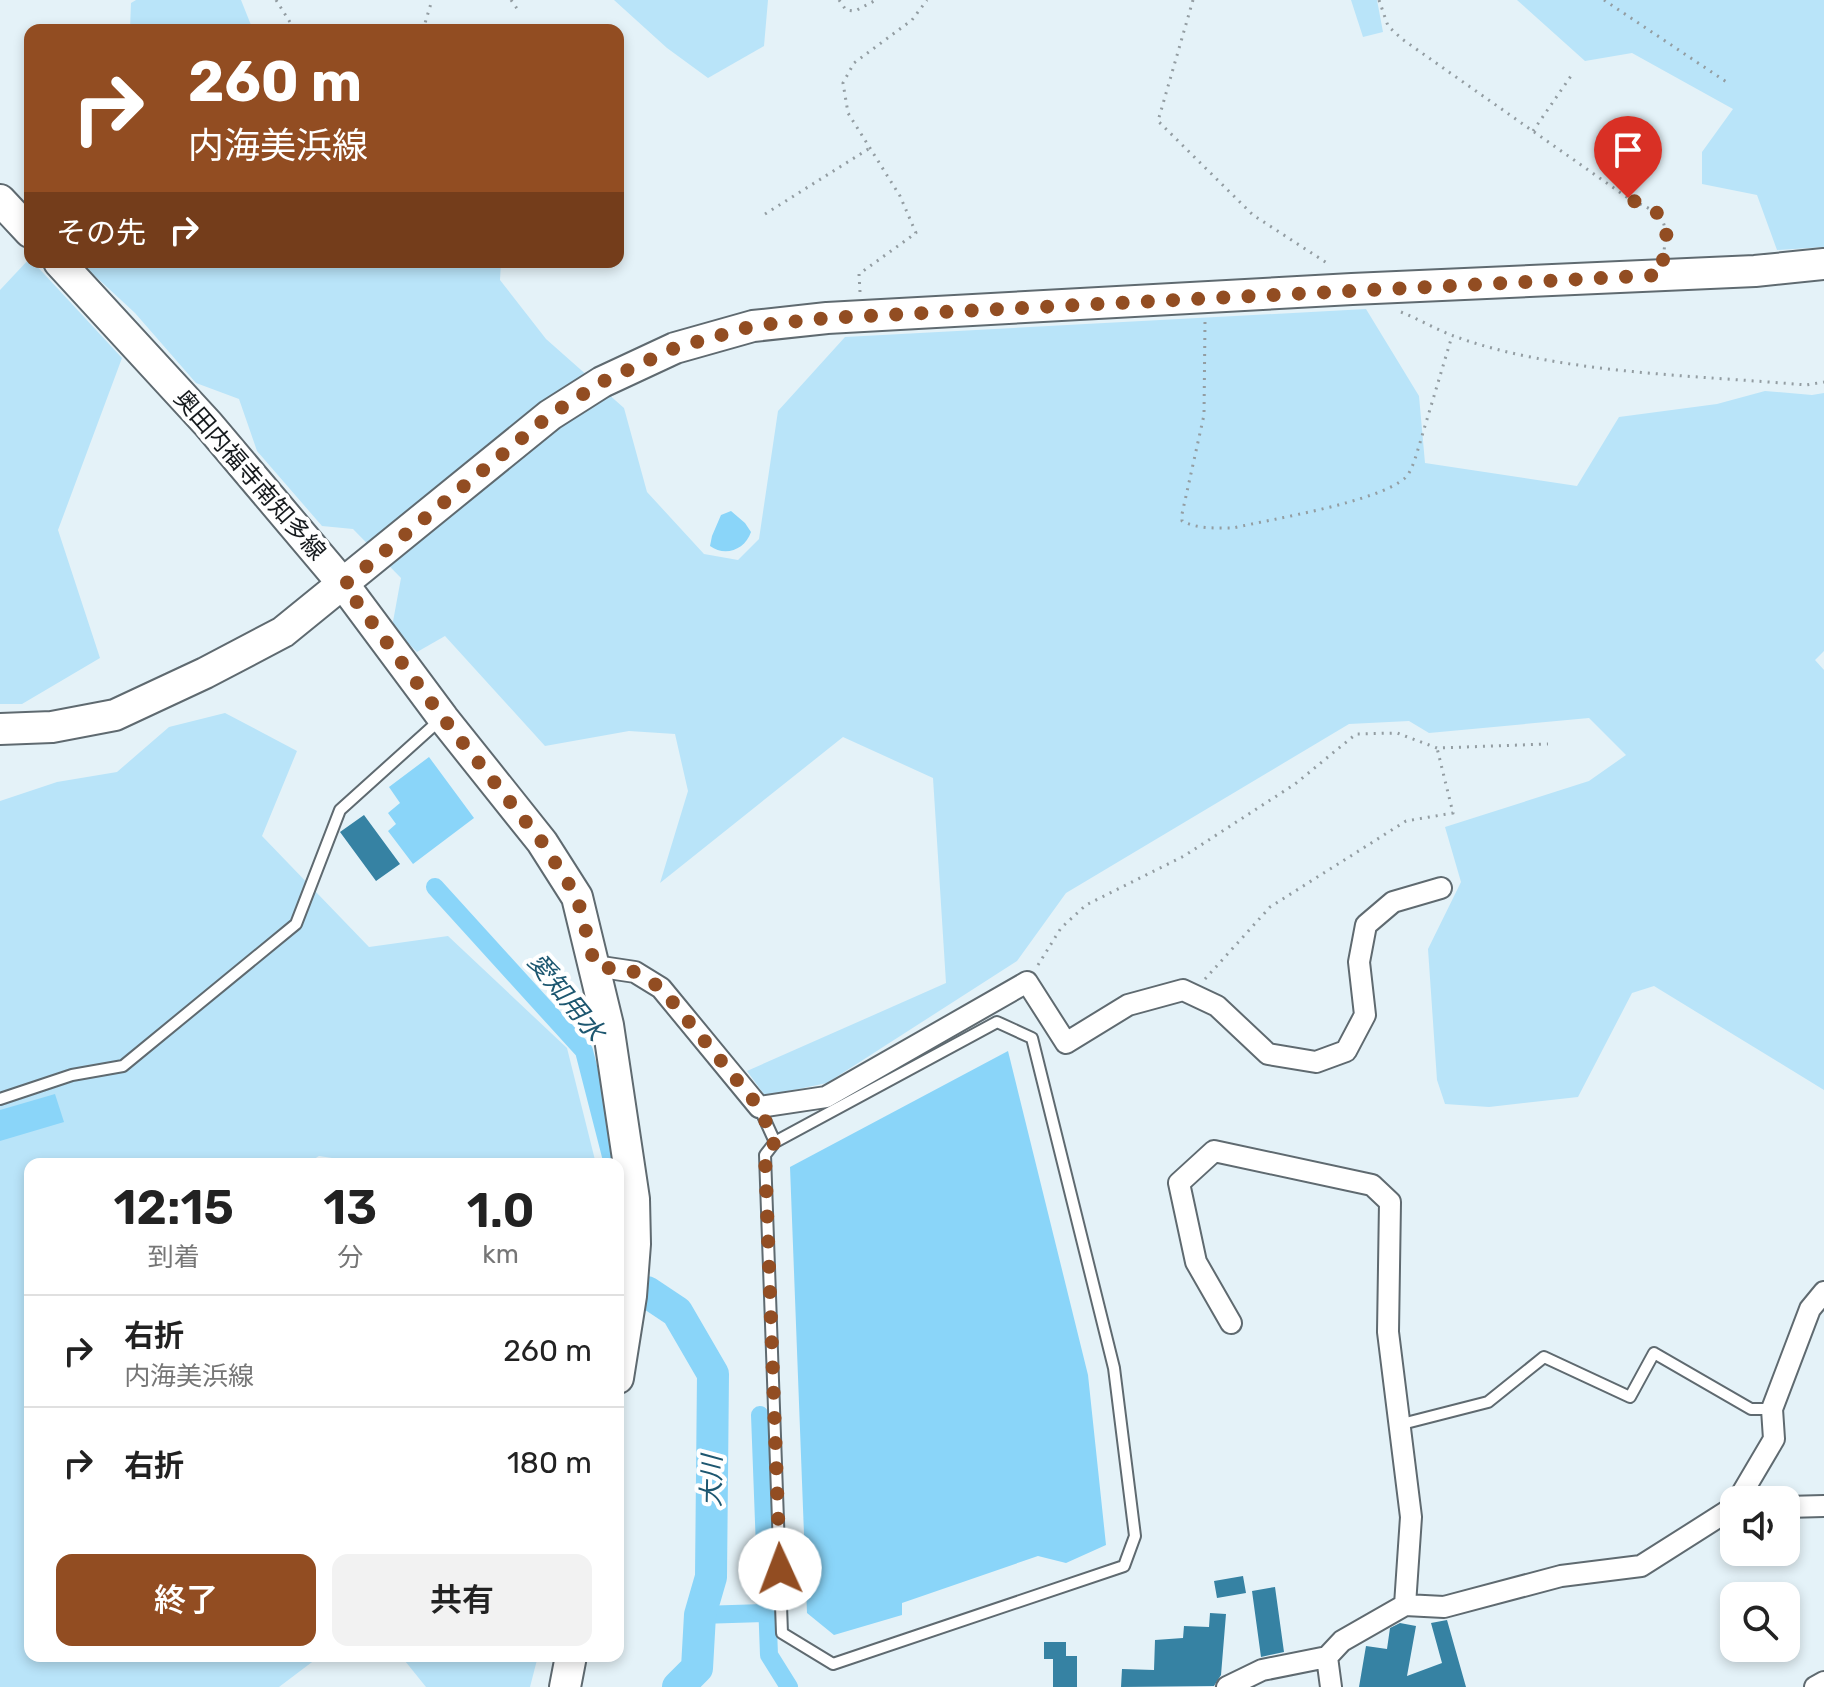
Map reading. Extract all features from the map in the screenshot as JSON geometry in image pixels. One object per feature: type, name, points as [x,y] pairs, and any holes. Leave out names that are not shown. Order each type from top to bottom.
[{"type":"main road","points":[[0,200],[24,226]]},
{"type":"main road","points":[[624,1340],[635,1244],[634,1199],[608,1025],[577,897],[542,842],[443,718],[344,585],[550,415],[602,382],[675,348],[753,326],[862,316],[1755,271],[1824,264]]},
{"type":"main road","name":"奥田内福寺南知多線","points":[[0,729],[52,727],[115,715],[283,632],[344,585],[208,424],[65,268]]},
{"type":"main road","points":[[565,1687],[570,1662]]},
{"type":"street","points":[[595,966],[635,972],[661,988],[759,1107],[826,1097],[1027,982],[1066,1043],[1128,1005],[1183,990],[1217,1006],[1268,1054],[1316,1062],[1346,1051],[1365,1015],[1359,962],[1366,925],[1393,902],[1441,888]]},
{"type":"street","points":[[1231,1323],[1196,1262],[1179,1183],[1214,1151],[1372,1185],[1390,1202],[1388,1332],[1411,1517],[1405,1605]]},
{"type":"street","points":[[1747,1486],[1774,1439],[1772,1409],[1810,1309],[1824,1292]]},
{"type":"street","points":[[1800,1507],[1824,1506]]},
{"type":"street","points":[[1227,1687],[1262,1670],[1327,1657],[1342,1641],[1405,1605],[1444,1607],[1561,1576],[1641,1566],[1720,1516]]},
{"type":"street","points":[[1327,1657],[1331,1687]]},
{"type":"street","points":[[1815,1687],[1824,1682]]},
{"type":"lane","points":[[0,1099],[72,1075],[123,1066],[296,924],[340,810],[443,718]]},
{"type":"lane","points":[[997,1022],[1032,1038],[1114,1368],[1135,1536],[1124,1566],[833,1664],[782,1633],[765,1155],[775,1142],[997,1022]]},
{"type":"lane","points":[[759,1107],[775,1142]]},
{"type":"lane","points":[[1398,1425],[1488,1402],[1544,1357],[1630,1397],[1654,1353],[1751,1409],[1772,1409]]},
{"type":"path","points":[[276,0],[291,24]]},
{"type":"path","points":[[425,24],[432,0]]},
{"type":"path","points":[[511,0],[518,10]]},
{"type":"path","points":[[839,0],[846,10],[855,11],[876,0]]},
{"type":"path","points":[[862,316],[859,274],[916,233],[900,196],[848,113],[843,83],[854,63],[912,20],[927,0]]},
{"type":"path","points":[[1193,0],[1158,121],[1253,215],[1340,271],[1352,289]]},
{"type":"path","points":[[1379,0],[1393,31],[1628,198],[1659,214],[1667,230],[1661,275]]},
{"type":"path","points":[[1604,0],[1728,83]]},
{"type":"path","points":[[1533,131],[1573,73]]},
{"type":"path","points":[[765,214],[870,148]]},
{"type":"path","points":[[1208,298],[1203,330],[1204,415],[1182,514],[1182,521],[1191,526],[1233,528],[1372,495],[1403,480],[1416,456],[1452,335]]},
{"type":"path","points":[[1395,309],[1452,335],[1522,355],[1597,367],[1806,385],[1824,382]]},
{"type":"path","points":[[1027,982],[1061,928],[1086,905],[1184,856],[1295,784],[1356,734],[1397,733],[1437,748],[1548,744]]},
{"type":"path","points":[[1183,990],[1205,979],[1270,907],[1406,821],[1453,813],[1437,748]]},
{"type":"shaded area","points":[[136,0],[241,0],[251,24],[130,24],[131,3]]},
{"type":"shaded area","points":[[614,0],[768,0],[764,46],[708,78],[667,48]]},
{"type":"shaded area","points":[[1351,0],[1377,0],[1383,32],[1363,37]]},
{"type":"shaded area","points":[[1517,0],[1824,0],[1824,247],[1777,250],[1757,195],[1702,184],[1702,152],[1733,109],[1632,53],[1585,61]]},
{"type":"shaded area","points":[[24,264],[24,268],[39,268],[122,358],[58,530],[100,658],[22,704],[0,704],[0,290]]},
{"type":"shaded area","points":[[86,268],[501,268],[500,280],[546,339],[624,408],[647,492],[704,554],[738,560],[759,539],[778,411],[845,337],[1366,309],[1419,396],[1425,463],[1577,486],[1619,417],[1717,404],[1765,391],[1812,395],[1824,393],[1824,651],[1815,660],[1824,670],[1824,1090],[1654,986],[1632,993],[1578,1097],[1489,1107],[1445,1104],[1437,1080],[1428,949],[1461,882],[1445,827],[1589,781],[1626,755],[1589,718],[1429,733],[1409,721],[1349,724],[1066,893],[1017,961],[827,1083],[765,1096],[747,1071],[946,983],[933,778],[843,737],[660,883],[688,791],[675,734],[629,731],[545,746],[445,636],[417,652],[392,627],[401,578],[353,529],[322,526],[257,451],[239,399],[196,383],[135,313]]},
{"type":"shaded area","points":[[731,511],[751,532],[739,547],[722,551],[710,546],[712,536],[721,515]]},
{"type":"shaded area","points":[[225,713],[297,751],[262,836],[369,947],[448,936],[567,1048],[594,1158],[24,1158],[24,1662],[312,1662],[279,1687],[0,1687],[0,801],[57,782],[117,772],[169,727]]},
{"type":"shaded area","points":[[429,757],[474,818],[413,864],[388,831],[396,824],[388,813],[400,803],[389,787]]},
{"type":"shaded area","points":[[1008,1051],[1088,1375],[1106,1545],[1066,1563],[1038,1556],[902,1603],[902,1615],[834,1635],[807,1613],[790,1167]]},
{"type":"shaded area","points":[[55,1094],[64,1122],[0,1141],[0,1110]]},
{"type":"shaded area","points":[[406,1662],[536,1662],[530,1687],[426,1687]]},
{"type":"building","points":[[364,815],[400,864],[376,881],[340,832]]},
{"type":"building","points":[[1243,1576],[1246,1593],[1217,1598],[1214,1581]]},
{"type":"building","points":[[1275,1587],[1284,1652],[1261,1657],[1252,1591]]},
{"type":"building","points":[[1210,1613],[1226,1614],[1221,1675],[1214,1686],[1121,1687],[1122,1669],[1154,1670],[1155,1640],[1183,1638],[1184,1626],[1209,1627]]},
{"type":"building","points":[[1447,1620],[1466,1687],[1359,1687],[1366,1646],[1387,1649],[1390,1628],[1400,1623],[1416,1626],[1407,1676],[1442,1663],[1431,1623]]},
{"type":"building","points":[[1044,1642],[1066,1642],[1066,1656],[1077,1656],[1077,1687],[1053,1687],[1053,1659],[1044,1659]]},
{"type":"waterway","name":"愛知用水","points":[[435,887],[584,1051],[611,1158]]},
{"type":"waterway","name":"大川","points":[[647,1292],[677,1312],[713,1374],[711,1577],[700,1615],[697,1668],[678,1687]]},
{"type":"waterway","name":"愛知用水","points":[[760,1415],[769,1655],[789,1687]]},
{"type":"waterway","name":"愛知用水","points":[[700,1615],[768,1613]]},
{"type":"route","points":[[780,1569],[765,1155],[775,1142],[759,1107],[661,988],[635,972],[595,966],[577,897],[542,842],[443,718],[344,585],[550,415],[602,382],[675,348],[753,326],[827,318],[1661,275],[1667,230],[1659,214],[1628,198]]}]
